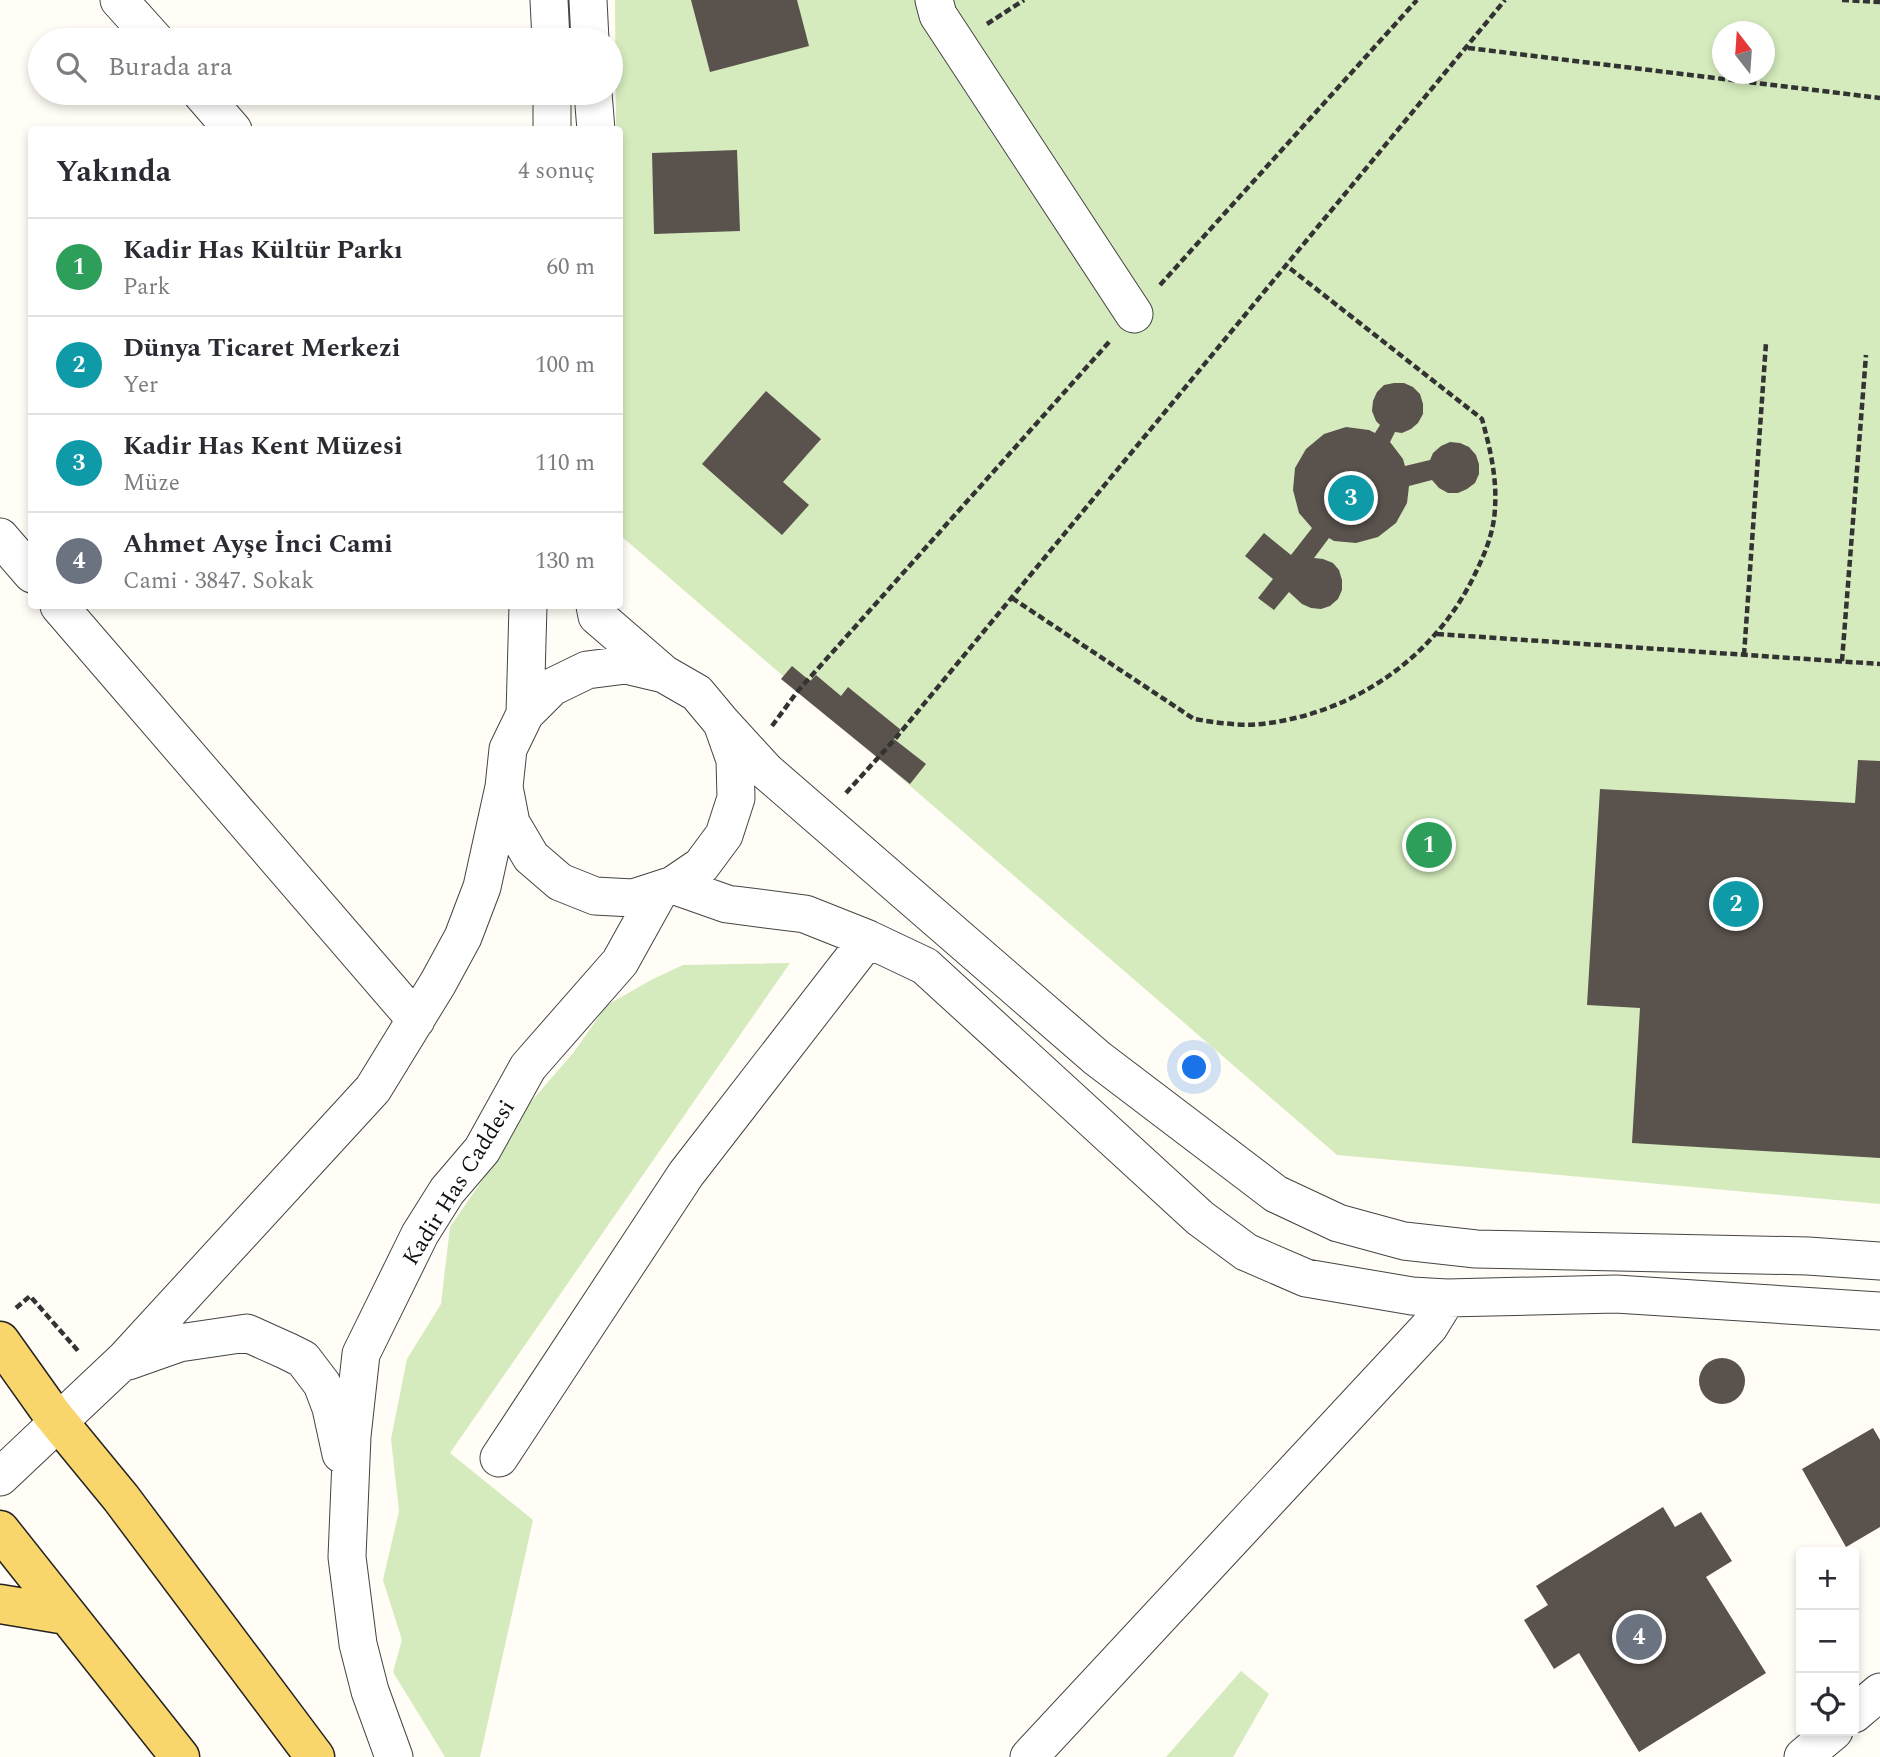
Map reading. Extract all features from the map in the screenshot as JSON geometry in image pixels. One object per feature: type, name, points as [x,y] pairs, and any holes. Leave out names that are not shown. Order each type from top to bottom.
[{"type":"main road","points":[[5,1327],[56,1418],[121,1498],[315,1757]]},
{"type":"main road","points":[[0,1530],[180,1757]]},
{"type":"main road","points":[[0,1604],[66,1615]]},
{"type":"street","points":[[119,0],[144,28]]},
{"type":"street","points":[[549,0],[550,28]]},
{"type":"street","points":[[588,0],[589,28]]},
{"type":"street","points":[[934,0],[944,25],[1134,314]]},
{"type":"street","points":[[211,105],[230,126]]},
{"type":"street","points":[[552,105],[552,126]]},
{"type":"street","points":[[594,105],[596,126]]},
{"type":"street","points":[[0,537],[28,569]]},
{"type":"street","points":[[62,609],[416,1020]]},
{"type":"street","points":[[525,714],[528,609]]},
{"type":"street","points":[[596,609],[597,616],[664,674],[697,693],[766,771],[973,952],[1097,1058],[1276,1194],[1338,1223],[1404,1241],[1476,1249],[1808,1256],[1880,1261]]},
{"type":"street","points":[[0,1477],[56,1418],[112,1372],[373,1089],[463,937],[482,887],[503,787],[508,749],[525,714],[552,687],[587,670],[626,665],[664,674]]},
{"type":"street","points":[[503,787],[511,823],[531,857],[560,882],[595,896],[633,898],[667,887],[701,866],[724,835],[736,798],[735,760],[722,723]]},
{"type":"street","points":[[667,887],[727,904],[805,914],[868,939],[925,966],[1200,1218],[1245,1252],[1307,1278],[1412,1296],[1447,1298],[1616,1294],[1880,1311]]},
{"type":"street","name":"Kadir Has Caddesi","points":[[394,1757],[370,1691],[358,1644],[347,1557],[352,1436],[361,1354],[420,1234],[447,1191],[482,1150],[528,1067],[620,962],[667,887]]},
{"type":"street","points":[[499,1458],[686,1174],[868,939]]},
{"type":"street","points":[[1030,1757],[1429,1327],[1447,1298]]},
{"type":"street","points":[[112,1372],[179,1343],[247,1333],[303,1359],[322,1384],[331,1408],[350,1496]]},
{"type":"street","points":[[1859,1710],[1880,1692]]},
{"type":"street","points":[[1803,1757],[1828,1736]]},
{"type":"path","points":[[822,818],[879,758],[1505,0]]},
{"type":"path","points":[[1842,0],[1880,2]]},
{"type":"path","points":[[1467,48],[1880,98]]},
{"type":"path","points":[[1012,598],[1194,719],[1219,723],[1267,723],[1300,717],[1331,706],[1364,691],[1395,672],[1436,634],[1454,612],[1468,588],[1490,538],[1495,509],[1495,481],[1491,449],[1482,419],[1287,266]]},
{"type":"path","points":[[1744,655],[1766,343]]},
{"type":"path","points":[[1842,661],[1866,355]]},
{"type":"path","points":[[1436,634],[1880,664]]},
{"type":"path","points":[[797,692],[809,680]]},
{"type":"path","points":[[5,1327],[30,1296],[112,1372]]},
{"type":"green space","points":[[615,0],[1880,0],[1880,1204],[1337,1155],[623,538],[623,126],[616,126],[616,105],[623,105],[623,28],[615,28]]},
{"type":"green space","points":[[790,963],[450,1453],[533,1520],[480,1757],[445,1757],[393,1672],[402,1640],[383,1580],[399,1511],[391,1439],[407,1359],[441,1304],[450,1227],[492,1166],[528,1105],[574,1052],[607,1005],[683,965]]},
{"type":"green space","points":[[1241,1671],[1269,1694],[1233,1757],[1166,1757]]},
{"type":"building","points":[[691,0],[797,0],[809,46],[710,72]]},
{"type":"building","points":[[737,150],[740,231],[654,234],[652,153]]},
{"type":"building","points":[[1394,383],[1413,387],[1420,394],[1423,404],[1423,414],[1418,423],[1402,433],[1395,432],[1390,442],[1405,466],[1430,460],[1433,453],[1450,442],[1460,443],[1469,447],[1476,455],[1479,474],[1475,483],[1458,493],[1448,493],[1432,480],[1409,486],[1407,503],[1396,523],[1378,537],[1356,543],[1329,538],[1314,558],[1333,563],[1339,570],[1342,590],[1338,599],[1321,609],[1311,608],[1289,592],[1274,610],[1258,598],[1273,579],[1245,556],[1264,533],[1291,555],[1312,528],[1299,513],[1293,490],[1295,468],[1306,449],[1324,434],[1346,427],[1375,433],[1380,425],[1372,411],[1373,401],[1384,385]]},
{"type":"building","points":[[766,391],[821,439],[783,482],[809,505],[782,535],[702,464]]},
{"type":"building","points":[[792,666],[810,681],[816,675],[841,696],[848,687],[901,730],[894,739],[926,764],[910,784],[781,679]]},
{"type":"building","points":[[1858,760],[1880,761],[1880,1158],[1632,1143],[1640,1008],[1587,1005],[1600,789],[1855,803]]},
{"type":"building","points":[[1722,1358],[1738,1365],[1745,1381],[1738,1397],[1722,1404],[1706,1397],[1699,1381],[1706,1365]]},
{"type":"building","points":[[1873,1428],[1880,1440],[1880,1527],[1846,1547],[1802,1469]]},
{"type":"building","points":[[1663,1507],[1675,1527],[1701,1512],[1732,1561],[1706,1577],[1766,1673],[1639,1752],[1579,1653],[1554,1669],[1524,1620],[1548,1605],[1536,1586]]},
{"type":"place","name":"Kadir Has Kent Müzesi","points":[[1351,498]]},
{"type":"place","name":"Kadir Has Kültür Parkı","points":[[1429,845]]},
{"type":"place","name":"Dünya Ticaret Merkezi","points":[[1736,904]]},
{"type":"place","name":"Ahmet Ayşe İnci Cami","points":[[1639,1637]]}]
